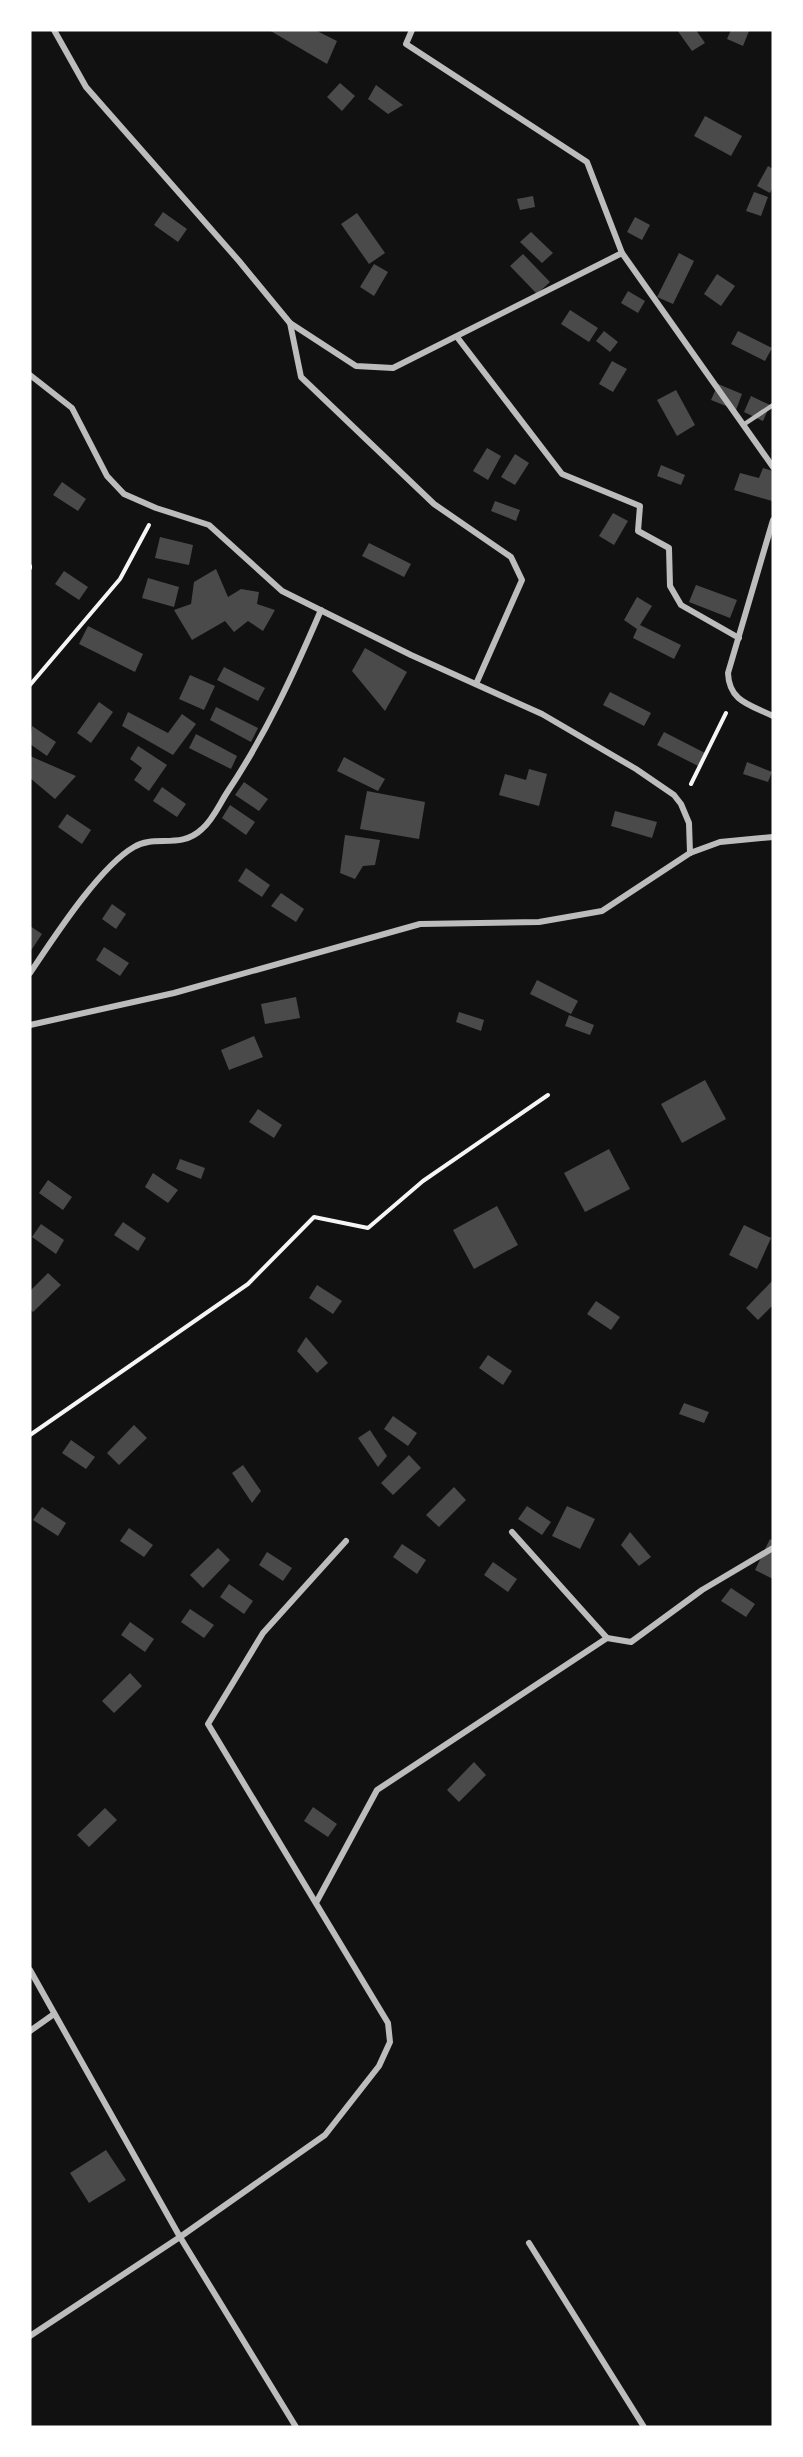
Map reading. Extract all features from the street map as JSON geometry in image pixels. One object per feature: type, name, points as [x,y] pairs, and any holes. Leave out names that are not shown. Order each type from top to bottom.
[{"type":"street","points":[[54,30],[86,87],[239,261],[290,323],[356,366],[393,368],[457,338],[622,253]]},
{"type":"street","points":[[412,30],[406,44],[587,162],[622,253],[773,467]]},
{"type":"street","points":[[290,323],[301,377],[434,504],[512,557],[522,580],[476,684]]},
{"type":"street","points":[[457,338],[562,474],[640,506],[638,531],[669,548],[670,586],[681,605],[739,638]]},
{"type":"street","points":[[30,375],[72,408],[107,476],[124,494],[156,508],[209,525],[282,591],[542,714],[627,763],[674,795],[681,804],[689,823],[690,853]]},
{"type":"street","points":[[773,520],[728,673],[728,684],[734,697],[773,716]]},
{"type":"street","points":[[30,973],[63,924],[114,864],[135,846],[179,842],[203,828],[251,757],[282,700],[321,610]]},
{"type":"street","points":[[30,1025],[174,993],[420,924],[539,922],[602,911],[690,853],[720,842],[773,837]]},
{"type":"street","points":[[512,1532],[607,1638],[631,1642],[702,1590],[773,1548]]},
{"type":"street","points":[[30,2336],[180,2237],[325,2135],[379,2066],[390,2042],[388,2024],[208,1724],[263,1633],[346,1541]]},
{"type":"street","points":[[316,1901],[377,1790],[607,1638]]},
{"type":"street","points":[[30,1970],[180,2237],[296,2427]]},
{"type":"street","points":[[30,2031],[54,2014]]},
{"type":"street","points":[[529,2242],[644,2427]]},
{"type":"lane","points":[[743,425],[773,405]]},
{"type":"path","points":[[30,685],[120,579],[135,556],[156,508]]},
{"type":"path","points":[[681,804],[734,697]]},
{"type":"path","points":[[30,1435],[248,1284],[314,1217],[368,1228],[423,1181],[548,1095]]},
{"type":"building","points":[[269,30],[315,30],[337,41],[327,64]]},
{"type":"building","points":[[677,30],[696,30],[705,43],[692,51]]},
{"type":"building","points":[[731,30],[749,31],[743,46],[727,39]]},
{"type":"building","points":[[340,83],[355,96],[342,111],[327,97]]},
{"type":"building","points":[[376,85],[403,105],[388,114],[368,99]]},
{"type":"building","points":[[705,116],[742,136],[731,156],[694,136]]},
{"type":"building","points":[[768,166],[773,169],[773,187],[770,193],[757,186]]},
{"type":"building","points":[[754,192],[768,197],[761,216],[746,211]]},
{"type":"building","points":[[533,196],[535,207],[520,210],[517,199]]},
{"type":"building","points":[[163,212],[187,229],[178,242],[154,225]]},
{"type":"building","points":[[357,213],[385,253],[369,264],[341,224]]},
{"type":"building","points":[[635,217],[650,225],[642,240],[627,232]]},
{"type":"building","points":[[531,232],[553,253],[542,263],[520,242]]},
{"type":"building","points":[[679,253],[694,261],[673,304],[657,297]]},
{"type":"building","points":[[523,254],[550,282],[537,294],[510,266]]},
{"type":"building","points":[[374,264],[388,272],[374,296],[360,287]]},
{"type":"building","points":[[717,274],[735,286],[721,306],[704,294]]},
{"type":"building","points":[[628,291],[645,301],[638,313],[621,303]]},
{"type":"building","points":[[570,310],[598,328],[589,342],[561,324]]},
{"type":"building","points":[[604,331],[618,342],[610,352],[596,341]]},
{"type":"building","points":[[738,331],[772,348],[765,361],[731,344]]},
{"type":"building","points":[[612,361],[627,369],[613,392],[599,384]]},
{"type":"building","points":[[718,384],[742,394],[736,410],[711,400]]},
{"type":"building","points":[[676,390],[695,425],[677,436],[657,400]]},
{"type":"building","points":[[751,396],[770,405],[763,421],[744,412]]},
{"type":"building","points":[[487,448],[501,456],[488,480],[473,471]]},
{"type":"building","points":[[515,454],[529,463],[515,485],[501,477]]},
{"type":"building","points":[[661,465],[685,475],[681,485],[657,476]]},
{"type":"building","points":[[763,468],[773,471],[772,501],[734,490],[740,473],[759,478]]},
{"type":"building","points":[[62,482],[86,499],[78,511],[53,495]]},
{"type":"building","points":[[495,501],[520,510],[516,521],[491,511]]},
{"type":"building","points":[[613,513],[628,521],[614,545],[599,536]]},
{"type":"building","points":[[160,537],[193,545],[189,565],[155,558]]},
{"type":"building","points":[[369,543],[411,564],[404,577],[362,556]]},
{"type":"building","points":[[216,569],[228,597],[241,589],[259,592],[257,604],[275,610],[263,631],[248,621],[234,632],[225,621],[192,640],[174,610],[191,604],[194,582]]},
{"type":"building","points":[[64,571],[88,587],[79,600],[55,584]]},
{"type":"building","points":[[148,578],[179,587],[174,607],[142,598]]},
{"type":"building","points":[[696,585],[737,600],[730,618],[689,602]]},
{"type":"building","points":[[637,597],[652,606],[640,625],[681,645],[674,659],[633,638],[637,629],[624,620]]},
{"type":"building","points":[[88,626],[143,654],[135,672],[79,644]]},
{"type":"building","points":[[365,648],[407,672],[385,711],[352,671]]},
{"type":"building","points":[[224,667],[265,688],[258,701],[217,680]]},
{"type":"building","points":[[190,675],[215,686],[204,710],[179,699]]},
{"type":"building","points":[[610,692],[651,713],[644,726],[603,705]]},
{"type":"building","points":[[99,702],[113,712],[91,743],[77,733]]},
{"type":"building","points":[[216,707],[258,728],[251,742],[210,720]]},
{"type":"building","points":[[128,712],[168,733],[182,714],[196,724],[173,755],[122,726]]},
{"type":"building","points":[[32,726],[56,742],[47,756],[30,744]]},
{"type":"building","points":[[664,732],[705,753],[698,766],[657,745]]},
{"type":"building","points":[[196,734],[237,756],[231,769],[189,748]]},
{"type":"building","points":[[138,746],[167,765],[149,791],[134,780],[142,768],[130,759]]},
{"type":"building","points":[[30,756],[76,776],[55,799],[30,778]]},
{"type":"building","points":[[344,757],[385,779],[378,791],[337,771]]},
{"type":"building","points":[[747,762],[772,772],[768,782],[743,774]]},
{"type":"building","points":[[529,769],[547,774],[539,806],[499,795],[505,774],[526,780]]},
{"type":"building","points":[[244,782],[268,799],[259,811],[235,795]]},
{"type":"building","points":[[162,787],[186,804],[177,817],[153,801]]},
{"type":"building","points":[[367,791],[425,802],[419,839],[360,829]]},
{"type":"building","points":[[230,805],[255,822],[246,835],[222,818]]},
{"type":"building","points":[[615,811],[657,822],[652,838],[611,826]]},
{"type":"building","points":[[67,814],[91,830],[82,844],[58,827]]},
{"type":"building","points":[[345,835],[380,840],[375,865],[363,866],[355,879],[340,873]]},
{"type":"building","points":[[246,868],[270,885],[262,897],[238,881]]},
{"type":"building","points":[[281,893],[304,909],[296,922],[271,906]]},
{"type":"building","points":[[112,904],[126,914],[116,929],[102,919]]},
{"type":"building","points":[[30,926],[42,934],[30,952]]},
{"type":"building","points":[[104,947],[129,963],[120,976],[96,960]]},
{"type":"building","points":[[537,980],[578,1001],[571,1014],[530,994]]},
{"type":"building","points":[[296,997],[300,1018],[265,1024],[261,1004]]},
{"type":"building","points":[[459,1012],[484,1020],[481,1031],[456,1022]]},
{"type":"building","points":[[569,1015],[594,1025],[590,1035],[565,1026]]},
{"type":"building","points":[[254,1036],[263,1057],[229,1070],[221,1050]]},
{"type":"building","points":[[705,1080],[726,1119],[682,1143],[661,1104]]},
{"type":"building","points":[[258,1109],[282,1125],[274,1138],[249,1122]]},
{"type":"building","points":[[609,1149],[630,1189],[585,1212],[564,1173]]},
{"type":"building","points":[[180,1159],[205,1168],[201,1179],[176,1169]]},
{"type":"building","points":[[153,1173],[178,1190],[168,1203],[145,1187]]},
{"type":"building","points":[[48,1180],[72,1197],[63,1210],[39,1193]]},
{"type":"building","points":[[497,1206],[518,1245],[474,1269],[453,1230]]},
{"type":"building","points":[[123,1222],[146,1238],[138,1251],[114,1235]]},
{"type":"building","points":[[41,1224],[64,1240],[56,1254],[32,1237]]},
{"type":"building","points":[[744,1225],[771,1238],[757,1269],[729,1255]]},
{"type":"building","points":[[48,1273],[61,1285],[33,1312],[30,1309],[30,1291]]},
{"type":"building","points":[[773,1280],[773,1305],[758,1320],[746,1308]]},
{"type":"building","points":[[317,1285],[342,1301],[333,1314],[309,1298]]},
{"type":"building","points":[[596,1301],[620,1317],[611,1330],[587,1314]]},
{"type":"building","points":[[306,1337],[328,1363],[317,1373],[297,1351]]},
{"type":"building","points":[[488,1355],[512,1371],[503,1385],[479,1368]]},
{"type":"building","points":[[684,1403],[709,1412],[704,1423],[679,1414]]},
{"type":"building","points":[[393,1416],[417,1433],[408,1446],[384,1429]]},
{"type":"building","points":[[134,1425],[147,1438],[119,1465],[107,1453]]},
{"type":"building","points":[[370,1430],[387,1456],[378,1467],[358,1438]]},
{"type":"building","points":[[71,1440],[95,1457],[86,1469],[62,1453]]},
{"type":"building","points":[[409,1455],[421,1468],[393,1495],[381,1483]]},
{"type":"building","points":[[243,1465],[261,1491],[252,1503],[232,1473]]},
{"type":"building","points":[[454,1487],[466,1500],[439,1527],[426,1515]]},
{"type":"building","points":[[527,1506],[551,1522],[542,1535],[518,1519]]},
{"type":"building","points":[[567,1506],[595,1519],[580,1549],[552,1536]]},
{"type":"building","points":[[42,1507],[66,1523],[58,1536],[33,1520]]},
{"type":"building","points":[[129,1528],[153,1545],[144,1557],[120,1541]]},
{"type":"building","points":[[630,1532],[651,1557],[639,1566],[621,1545]]},
{"type":"building","points":[[770,1539],[773,1541],[773,1579],[755,1570]]},
{"type":"building","points":[[402,1544],[426,1560],[417,1574],[393,1557]]},
{"type":"building","points":[[218,1548],[230,1560],[203,1588],[190,1575]]},
{"type":"building","points":[[267,1552],[292,1568],[283,1581],[259,1565]]},
{"type":"building","points":[[493,1562],[517,1579],[508,1592],[484,1575]]},
{"type":"building","points":[[229,1584],[253,1601],[244,1614],[220,1597]]},
{"type":"building","points":[[731,1588],[755,1604],[746,1617],[721,1601]]},
{"type":"building","points":[[190,1609],[214,1625],[204,1638],[181,1622]]},
{"type":"building","points":[[130,1622],[154,1639],[145,1652],[121,1635]]},
{"type":"building","points":[[130,1673],[142,1686],[114,1713],[102,1701]]},
{"type":"building","points":[[474,1762],[486,1775],[459,1802],[447,1790]]},
{"type":"building","points":[[313,1807],[337,1824],[328,1837],[304,1821]]},
{"type":"building","points":[[105,1808],[117,1820],[89,1847],[77,1835]]},
{"type":"building","points":[[106,2150],[126,2180],[89,2203],[70,2173]]}]
